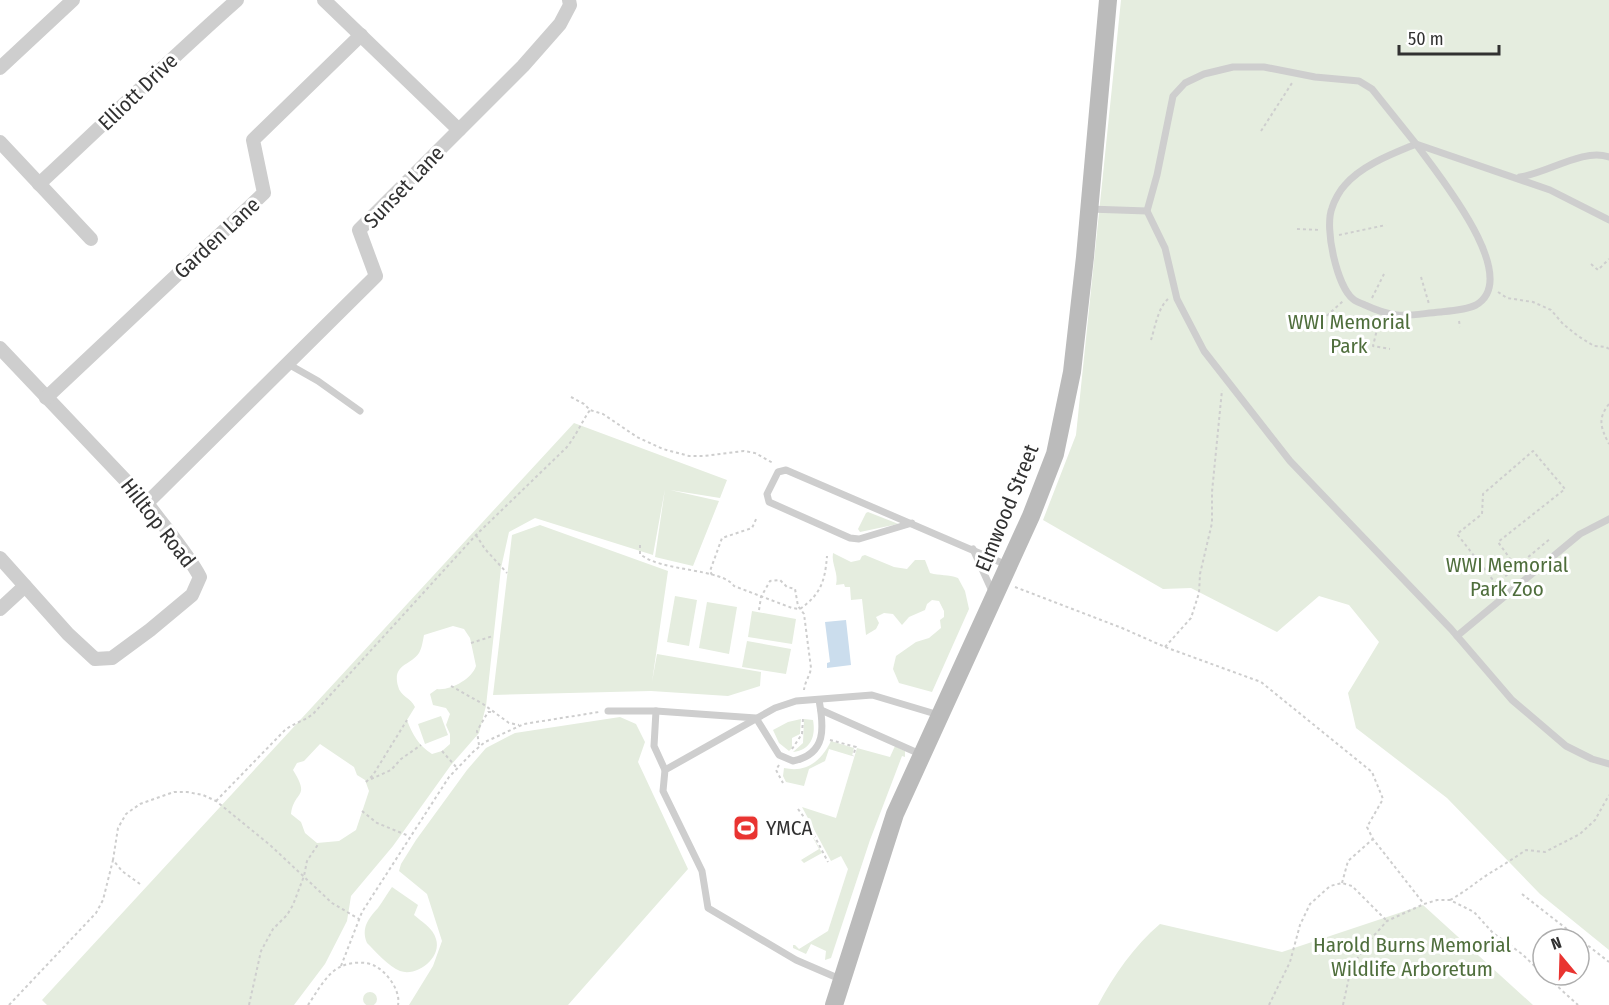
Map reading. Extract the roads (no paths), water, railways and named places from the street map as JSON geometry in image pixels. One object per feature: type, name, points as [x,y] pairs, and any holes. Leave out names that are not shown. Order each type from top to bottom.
[{"type":"main road","name":"Elmwood Street","points":[[834,1005],[895,814],[1031,516],[1055,454],[1072,372],[1108,0]]},
{"type":"street","points":[[0,68],[73,0]]},
{"type":"street","name":"Elliott Drive","points":[[39,184],[237,0]]},
{"type":"street","points":[[324,0],[459,130]]},
{"type":"street","name":"Sunset Lane","points":[[147,503],[376,276],[359,230],[523,66],[560,24],[570,5],[569,0]]},
{"type":"street","name":"Garden Lane","points":[[46,398],[264,193],[253,140],[361,35]]},
{"type":"street","points":[[0,142],[91,239]]},
{"type":"street","name":"Hilltop Road","points":[[0,348],[147,503],[190,559],[200,578],[192,595],[112,658],[95,659],[79,646],[24,586]]},
{"type":"street","points":[[0,558],[24,586],[0,609]]},
{"type":"lane","points":[[1609,220],[1551,190],[1416,144],[1367,167],[1345,185],[1331,210],[1330,234],[1342,283],[1352,299],[1381,312],[1398,316],[1474,306],[1482,300],[1489,287],[1489,272],[1480,240],[1461,205],[1416,144],[1372,90],[1359,81],[1315,77],[1264,67],[1233,67],[1204,74],[1185,83],[1173,96],[1157,175],[1147,211],[1165,248],[1176,294],[1204,351],[1290,462],[1457,636],[1512,700],[1566,747],[1609,764]]},
{"type":"lane","points":[[1517,178],[1534,175],[1580,157],[1599,153],[1609,157]]},
{"type":"lane","points":[[1088,209],[1147,211]]},
{"type":"lane","points":[[288,364],[318,381],[360,411]]},
{"type":"lane","points":[[912,523],[859,539],[849,538],[769,502],[767,494],[778,472],[786,470],[912,523],[973,549],[1001,581]]},
{"type":"lane","points":[[1457,636],[1580,534],[1609,519]]},
{"type":"lane","points":[[973,549],[1001,581]]},
{"type":"lane","points":[[665,771],[756,718],[796,701],[872,695],[939,715]]},
{"type":"lane","points":[[756,718],[779,755],[793,761],[811,755],[816,749],[823,727],[819,700]]},
{"type":"lane","points":[[821,710],[921,754]]},
{"type":"lane","points":[[608,711],[656,711],[756,718]]},
{"type":"lane","points":[[656,711],[654,746],[665,771],[663,791],[702,871],[708,908],[796,960],[843,980]]},
{"type":"water","points":[[846,620],[851,665],[827,668],[827,663],[830,662],[825,622]]},
{"type":"place","name":"YMCA","points":[[746,828]]},
{"type":"park label","name":"WWI Memorial Park","points":[[1349,334]]},
{"type":"park label","name":"WWI Memorial Park Zoo","points":[[1507,577]]},
{"type":"park label","name":"Harold Burns Memorial Wildlife Arboretum","points":[[1412,957]]}]
